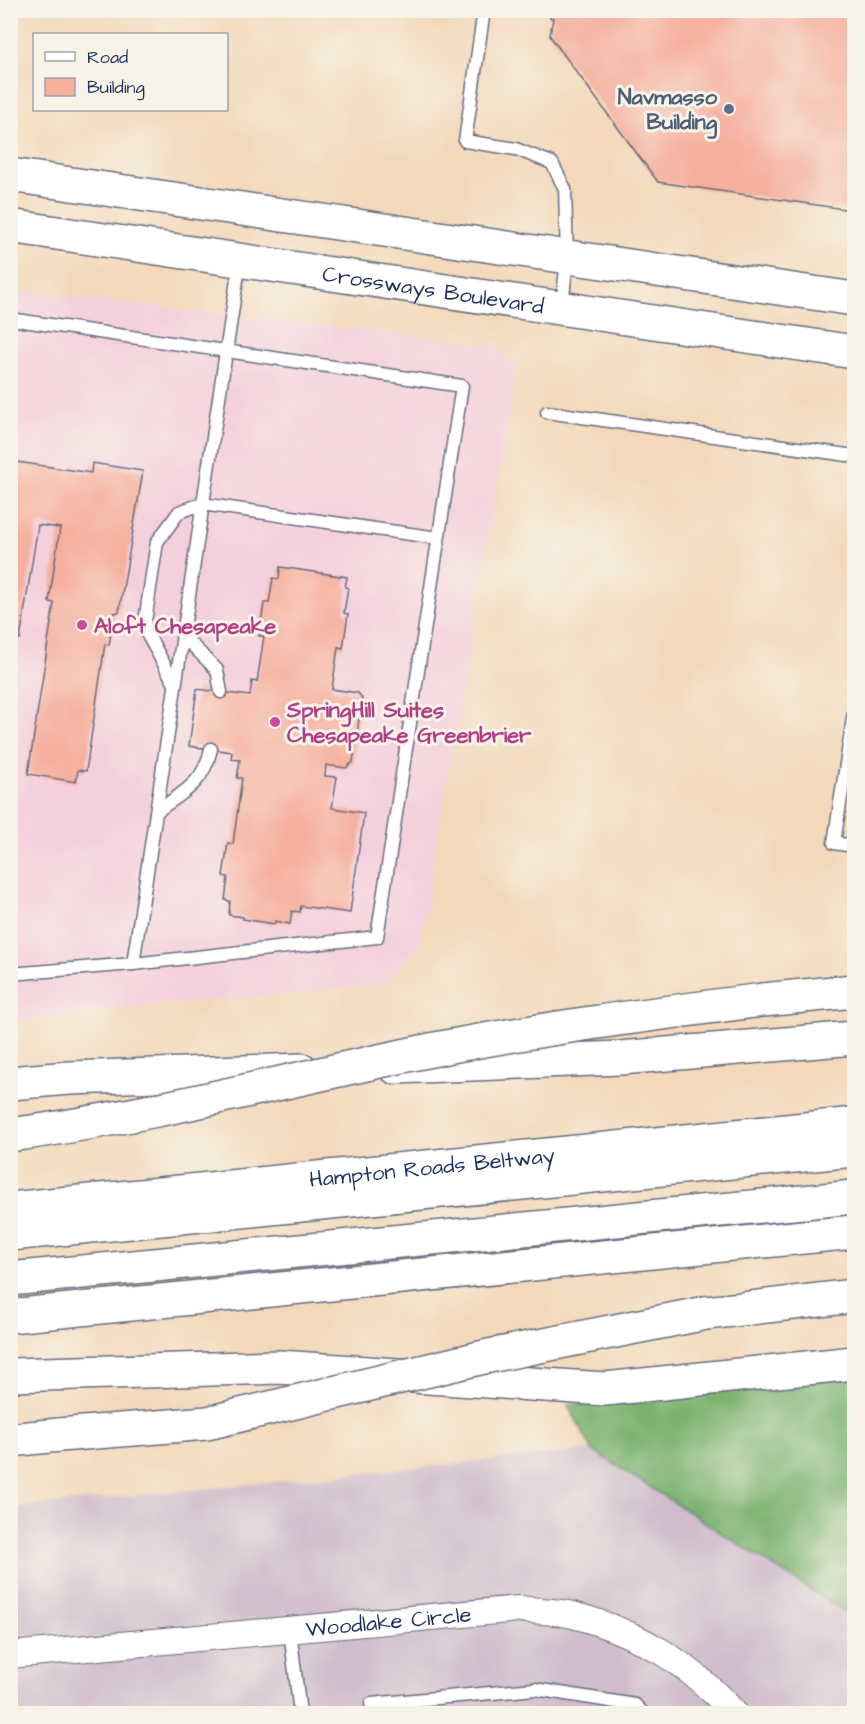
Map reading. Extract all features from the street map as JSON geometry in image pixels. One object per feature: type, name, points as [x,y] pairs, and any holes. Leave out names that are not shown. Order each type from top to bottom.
[{"type":"main road","points":[[10,175],[855,299]]},
{"type":"main road","name":"Crossways Boulevard","points":[[10,226],[855,352]]},
{"type":"main road","points":[[10,1135],[148,1112],[437,1049],[606,1020],[855,991]]},
{"type":"main road","points":[[10,1083],[160,1074],[620,1058],[855,1038]]},
{"type":"main road","name":"Hampton Roads Beltway","points":[[10,1209],[855,1124]]},
{"type":"main road","points":[[10,1234],[855,1150]]},
{"type":"main road","points":[[10,1280],[855,1197]]},
{"type":"main road","points":[[10,1316],[855,1232]]},
{"type":"main road","points":[[10,1440],[207,1423],[483,1357],[706,1313],[855,1296]]},
{"type":"main road","points":[[10,1375],[279,1367],[605,1389],[855,1363]]},
{"type":"main road","points":[[10,1389],[178,1370]]},
{"type":"street","name":"Woodlake Circle","points":[[10,1655],[519,1609],[571,1615],[619,1630],[672,1657],[711,1688],[735,1713]]},
{"type":"lane","points":[[484,10],[465,141],[516,149],[552,163],[565,189],[567,258],[562,308]]},
{"type":"lane","points":[[133,964],[241,259]]},
{"type":"lane","points":[[10,319],[226,349],[462,386],[377,937],[133,964],[10,974]]},
{"type":"lane","points":[[547,412],[855,456]]},
{"type":"lane","points":[[175,684],[144,628],[157,542],[178,512],[202,504],[438,538]]},
{"type":"lane","points":[[182,635],[217,670],[220,692]]},
{"type":"lane","points":[[855,712],[834,843],[855,846]]},
{"type":"lane","points":[[156,812],[195,783],[207,766],[211,749]]},
{"type":"lane","points":[[290,1630],[300,1713]]},
{"type":"lane","points":[[370,1704],[535,1689],[634,1705],[644,1713]]},
{"type":"shaded area","points":[[10,290],[494,345],[517,364],[419,948],[384,984],[263,997],[148,1005],[11,1022]]},
{"type":"shaded area","points":[[592,1450],[854,1618],[854,1713],[11,1714],[11,1508]]},
{"type":"green space","points":[[854,1378],[854,1618],[592,1450],[568,1405]]},
{"type":"building","name":"Navmasso Building","points":[[551,10],[854,10],[854,207],[851,210],[658,182],[550,36],[553,18],[550,18]]},
{"type":"building","name":"Aloft Chesapeake","points":[[10,461],[91,473],[92,463],[143,471],[119,612],[114,613],[109,645],[105,644],[86,771],[78,770],[76,782],[28,774],[54,603],[49,602],[60,528],[38,525],[20,639],[10,637]]},
{"type":"building","name":"SpringHill Suites Chesapeake Greenbrier","points":[[280,567],[347,577],[345,587],[348,588],[344,613],[348,614],[343,648],[338,647],[332,689],[358,693],[362,698],[353,762],[346,768],[326,765],[325,776],[337,777],[332,808],[364,813],[350,913],[301,906],[300,912],[292,911],[290,924],[275,921],[275,924],[229,915],[230,901],[225,900],[228,877],[223,876],[228,843],[233,844],[242,778],[237,778],[240,760],[231,759],[232,752],[189,746],[197,689],[250,696],[252,681],[257,682],[264,636],[259,636],[264,603],[269,603],[273,578],[279,579]]},
{"type":"place","name":"Navmasso Building","points":[[729,109]]},
{"type":"place","name":"Aloft Chesapeake","points":[[82,625]]},
{"type":"place","name":"SpringHill Suites Chesapeake Greenbrier","points":[[275,722]]}]
